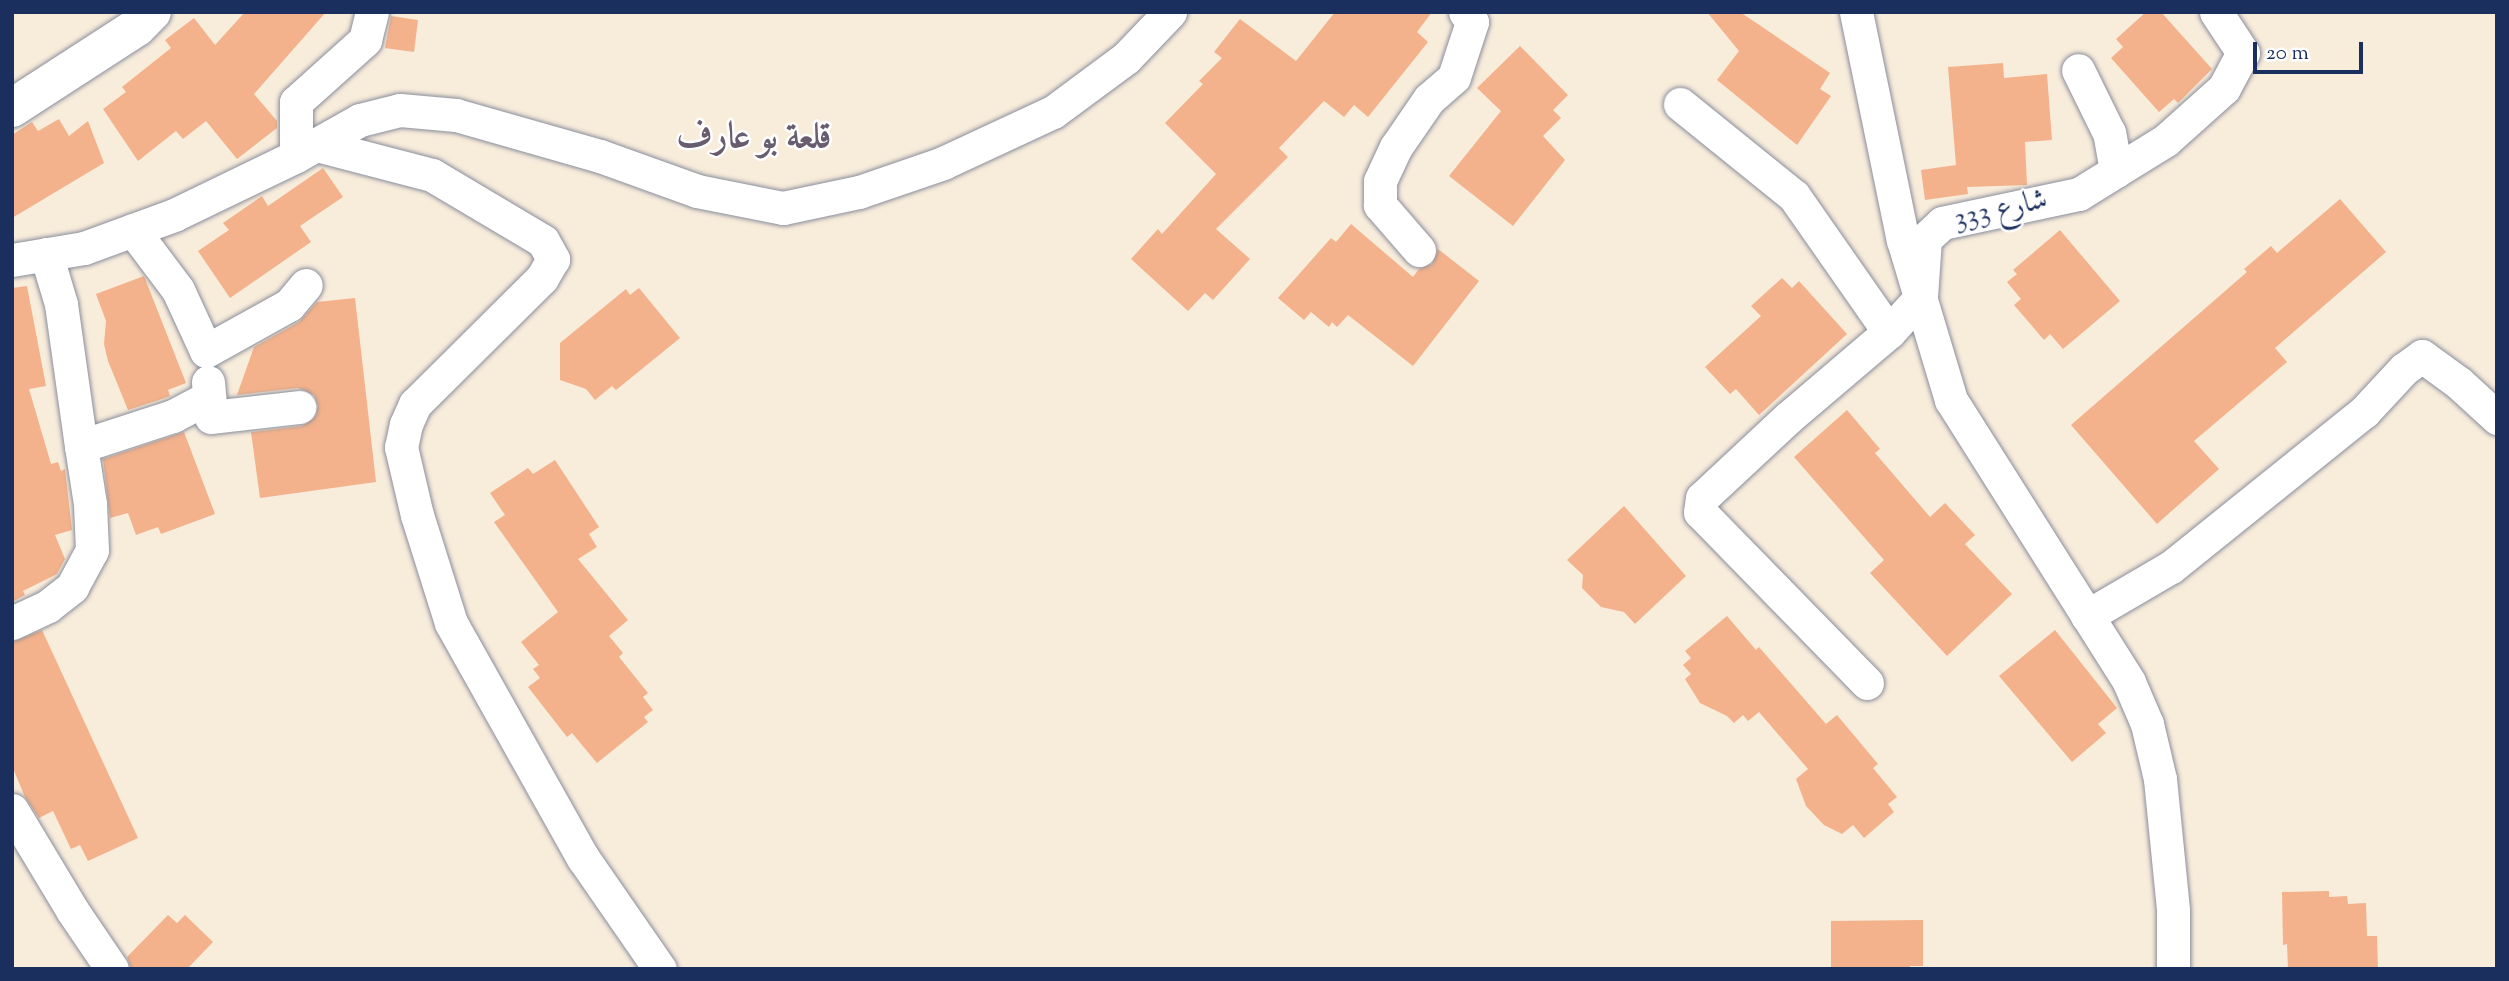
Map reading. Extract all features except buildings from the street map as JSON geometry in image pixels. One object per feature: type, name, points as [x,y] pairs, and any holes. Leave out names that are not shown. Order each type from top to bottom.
[{"type":"main road","points":[[12,108],[137,27],[152,12]]},
{"type":"street","points":[[305,150],[296,102],[365,40],[372,12]]},
{"type":"street","points":[[12,260],[84,248],[174,215],[360,120],[400,110],[456,115],[600,156],[698,191],[783,208],[859,192],[943,163],[1053,112],[1126,58],[1170,12]]},
{"type":"street","points":[[1419,250],[1380,205],[1380,181],[1396,147],[1429,99],[1454,77],[1472,22],[1465,12]]},
{"type":"street","points":[[1856,12],[1903,240],[1951,400],[2007,493],[2129,682],[2147,724],[2160,779],[2173,909],[2173,969]]},
{"type":"street","name":"شارع 333","points":[[1921,297],[1925,239],[1942,223],[2079,194],[2166,140],[2224,88],[2243,53],[2216,12]]},
{"type":"street","points":[[2078,70],[2109,132],[2116,171]]},
{"type":"street","points":[[1679,104],[1794,196],[1889,332]]},
{"type":"street","points":[[305,150],[432,175],[543,241],[553,259],[542,278],[415,404],[406,424],[401,447],[416,515],[451,623],[583,858],[660,969]]},
{"type":"street","points":[[133,230],[178,290],[206,351],[212,417],[299,407]]},
{"type":"street","points":[[12,623],[48,606],[72,587],[92,550],[90,504],[61,303],[46,254]]},
{"type":"street","points":[[206,351],[289,306],[306,285]]},
{"type":"street","points":[[1867,683],[1700,512],[1703,498],[1730,471],[1889,332],[1921,297]]},
{"type":"street","points":[[2087,616],[2171,567],[2364,412],[2404,369],[2422,356],[2459,383],[2497,418]]},
{"type":"street","points":[[81,446],[173,416],[209,397]]},
{"type":"street","points":[[12,810],[112,969]]},
{"type":"district","name":"قلعة بو عارف","points":[[754,138]]}]
